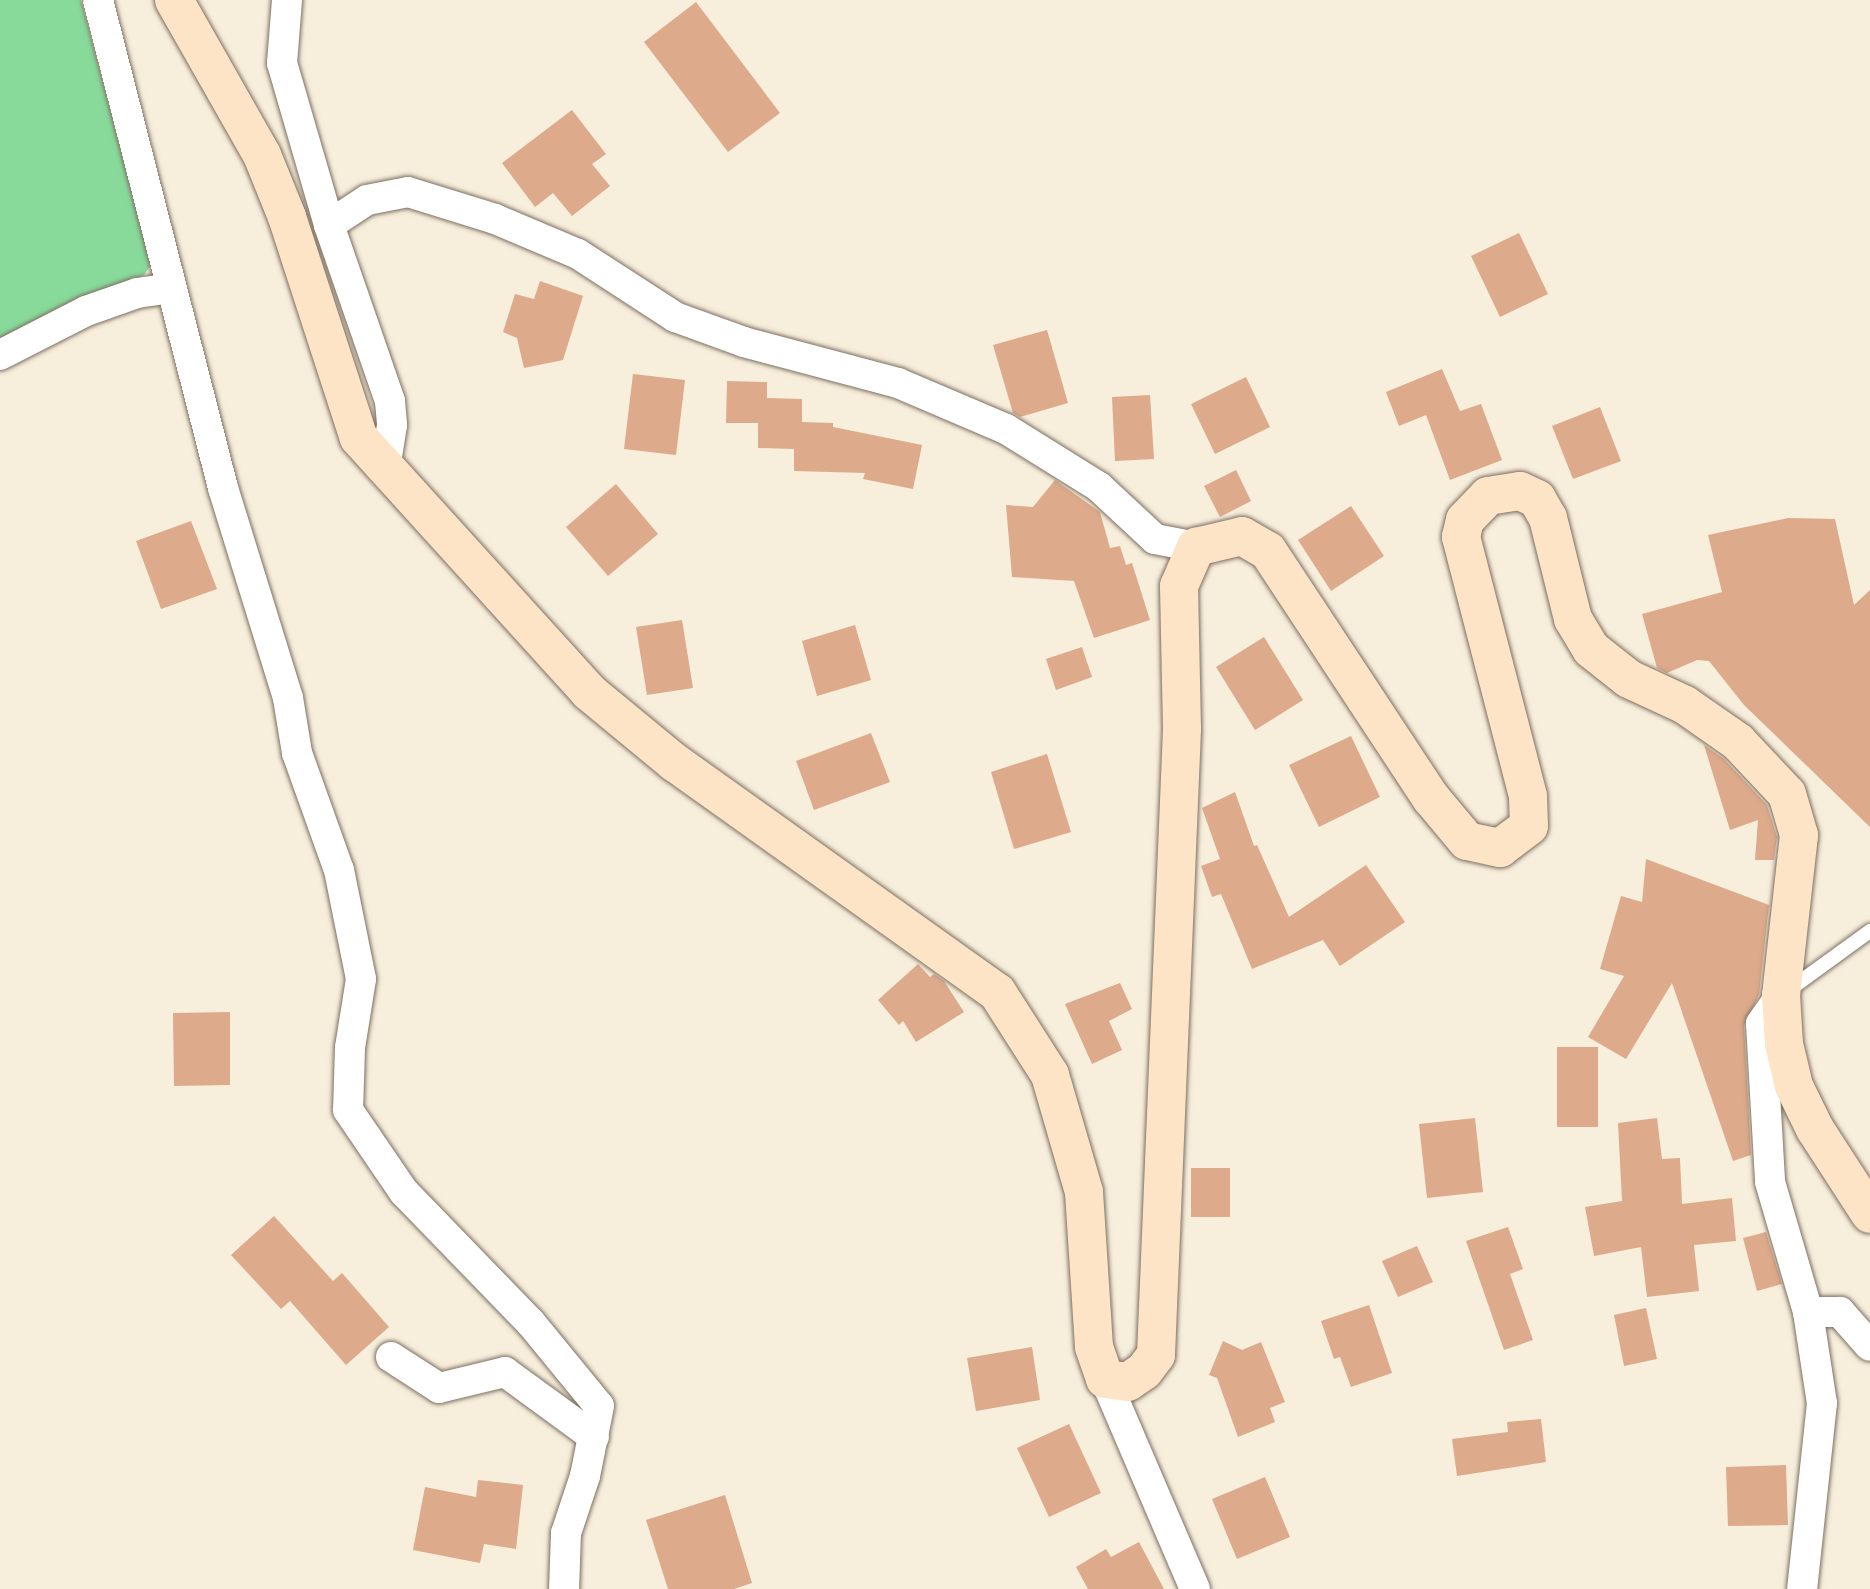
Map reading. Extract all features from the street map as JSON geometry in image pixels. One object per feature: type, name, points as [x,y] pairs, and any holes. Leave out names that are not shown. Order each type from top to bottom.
[{"type":"street","points":[[97,0],[223,488],[288,698],[297,753],[339,870],[361,979],[350,1048],[348,1110],[404,1192],[531,1323],[599,1406],[594,1437],[566,1533],[564,1589]]},
{"type":"street","points":[[174,0],[262,155],[288,217],[359,438],[589,692],[674,762],[997,992],[1050,1075],[1084,1192],[1094,1347],[1105,1379],[1195,1589]]},
{"type":"street","points":[[287,0],[282,63],[329,225],[390,401],[392,425],[386,469]]},
{"type":"street","points":[[329,225],[367,200],[408,192],[495,219],[578,254],[676,317],[744,342],[898,383],[1006,429],[1099,487],[1155,538],[1196,547],[1242,536],[1268,551],[1431,798],[1467,841],[1500,848],[1529,826],[1528,796],[1461,537],[1465,520],[1488,496],[1520,491],[1537,499],[1548,519],[1573,619],[1591,649],[1629,679],[1685,705],[1738,742],[1787,794],[1799,835],[1781,995],[1784,1044],[1794,1086],[1815,1129],[1870,1214]]},
{"type":"street","points":[[0,355],[86,311],[137,293],[171,288]]},
{"type":"street","points":[[1105,1379],[1128,1382],[1144,1371],[1156,1355],[1182,729],[1179,586],[1196,547]]},
{"type":"street","points":[[1781,995],[1761,1024],[1770,1182],[1808,1312],[1822,1403],[1802,1589]]},
{"type":"street","points":[[1808,1312],[1840,1312],[1870,1346]]},
{"type":"street","points":[[391,1357],[439,1388],[505,1372],[594,1437]]},
{"type":"lane","points":[[1781,995],[1870,931]]},
{"type":"green space","points":[[0,0],[81,0],[151,265],[144,275],[61,307],[0,342]]},
{"type":"building","points":[[696,2],[780,113],[728,152],[644,42]]},
{"type":"building","points":[[572,110],[606,154],[592,164],[610,186],[572,216],[553,193],[535,207],[502,163]]},
{"type":"building","points":[[1519,233],[1548,294],[1500,317],[1471,256]]},
{"type":"building","points":[[540,281],[583,296],[563,360],[524,368],[517,338],[503,332],[515,294],[534,299]]},
{"type":"building","points":[[1047,330],[1068,403],[1020,417],[1013,413],[993,345]]},
{"type":"building","points":[[1442,369],[1460,411],[1481,404],[1502,460],[1450,480],[1426,415],[1399,426],[1386,392]]},
{"type":"building","points":[[633,374],[685,380],[676,455],[624,449]]},
{"type":"building","points":[[1246,377],[1270,427],[1215,454],[1191,404]]},
{"type":"building","points":[[727,381],[767,382],[767,398],[802,399],[802,422],[833,423],[833,427],[922,445],[913,489],[863,479],[865,473],[794,471],[794,449],[758,448],[758,423],[726,423]]},
{"type":"building","points":[[1150,395],[1154,459],[1115,461],[1112,397]]},
{"type":"building","points":[[1600,407],[1621,461],[1573,479],[1552,426]]},
{"type":"building","points":[[1236,470],[1251,501],[1220,517],[1204,486]]},
{"type":"building","points":[[1055,480],[1100,512],[1110,548],[1120,546],[1126,565],[1132,563],[1150,620],[1094,638],[1074,581],[1012,577],[1006,505],[1033,507]]},
{"type":"building","points":[[616,484],[658,534],[608,576],[566,527]]},
{"type":"building","points":[[1351,506],[1384,556],[1331,591],[1298,540]]},
{"type":"building","points":[[1788,518],[1835,519],[1854,605],[1870,590],[1870,827],[1744,705],[1709,661],[1697,660],[1667,673],[1657,668],[1642,614],[1722,592],[1708,535]]},
{"type":"building","points":[[191,521],[217,589],[161,609],[136,541]]},
{"type":"building","points":[[682,620],[693,688],[647,695],[636,627]]},
{"type":"building","points":[[855,625],[871,680],[817,696],[802,641]]},
{"type":"building","points":[[1264,637],[1303,700],[1255,730],[1216,667]]},
{"type":"building","points":[[1082,647],[1092,677],[1056,690],[1046,659]]},
{"type":"building","points":[[871,733],[890,782],[814,810],[796,761]]},
{"type":"building","points":[[1351,736],[1380,797],[1319,827],[1289,765]]},
{"type":"building","points":[[1704,745],[1724,759],[1767,805],[1777,837],[1774,860],[1755,860],[1758,820],[1730,830]]},
{"type":"building","points":[[1047,754],[1071,832],[1014,849],[991,772]]},
{"type":"building","points":[[1235,792],[1254,846],[1257,845],[1289,917],[1366,865],[1405,922],[1340,966],[1323,940],[1252,969],[1221,894],[1212,897],[1201,866],[1220,859],[1202,808]]},
{"type":"building","points":[[1646,859],[1769,905],[1759,995],[1744,1025],[1751,1155],[1733,1161],[1672,983],[1626,1059],[1588,1037],[1624,976],[1600,969],[1621,896],[1642,902]]},
{"type":"building","points":[[918,964],[930,977],[934,974],[944,981],[964,1012],[916,1042],[903,1021],[899,1025],[878,1000]]},
{"type":"building","points":[[1120,983],[1132,1009],[1109,1021],[1122,1050],[1092,1064],[1065,1004]]},
{"type":"building","points":[[230,1012],[230,1085],[174,1086],[173,1013]]},
{"type":"building","points":[[1557,1047],[1598,1047],[1598,1127],[1557,1127]]},
{"type":"building","points":[[1475,1118],[1483,1192],[1427,1198],[1419,1124]]},
{"type":"building","points":[[1657,1118],[1662,1159],[1680,1158],[1682,1204],[1732,1198],[1736,1241],[1694,1245],[1699,1291],[1647,1297],[1641,1247],[1594,1256],[1585,1207],[1622,1201],[1618,1123]]},
{"type":"building","points":[[1191,1168],[1230,1168],[1230,1217],[1191,1217]]},
{"type":"building","points":[[274,1216],[333,1281],[342,1273],[389,1327],[346,1365],[290,1301],[281,1309],[231,1255]]},
{"type":"building","points":[[1508,1227],[1523,1269],[1510,1274],[1533,1340],[1504,1350],[1466,1241]]},
{"type":"building","points":[[1766,1232],[1782,1284],[1757,1291],[1743,1238]]},
{"type":"building","points":[[1417,1246],[1433,1282],[1398,1297],[1382,1261]]},
{"type":"building","points":[[1369,1305],[1392,1373],[1351,1387],[1340,1357],[1334,1359],[1321,1321]]},
{"type":"building","points":[[1646,1308],[1657,1359],[1624,1366],[1614,1315]]},
{"type":"building","points":[[1223,1341],[1242,1350],[1261,1342],[1285,1402],[1270,1408],[1275,1422],[1238,1437],[1217,1378],[1209,1375]]},
{"type":"building","points":[[1032,1347],[1040,1400],[976,1411],[967,1358]]},
{"type":"building","points":[[1541,1419],[1546,1462],[1457,1476],[1452,1439],[1508,1432],[1507,1422]]},
{"type":"building","points":[[1069,1424],[1101,1493],[1049,1517],[1017,1448]]},
{"type":"building","points":[[1786,1465],[1788,1525],[1728,1526],[1726,1467]]},
{"type":"building","points":[[1265,1477],[1290,1537],[1237,1559],[1212,1499]]},
{"type":"building","points":[[478,1480],[523,1485],[516,1549],[484,1544],[480,1563],[413,1550],[425,1487],[476,1497]]},
{"type":"building","points":[[725,1495],[752,1583],[734,1589],[668,1589],[646,1520]]},
{"type":"building","points":[[1139,1542],[1164,1589],[1088,1589],[1076,1567],[1106,1549],[1111,1557]]}]
